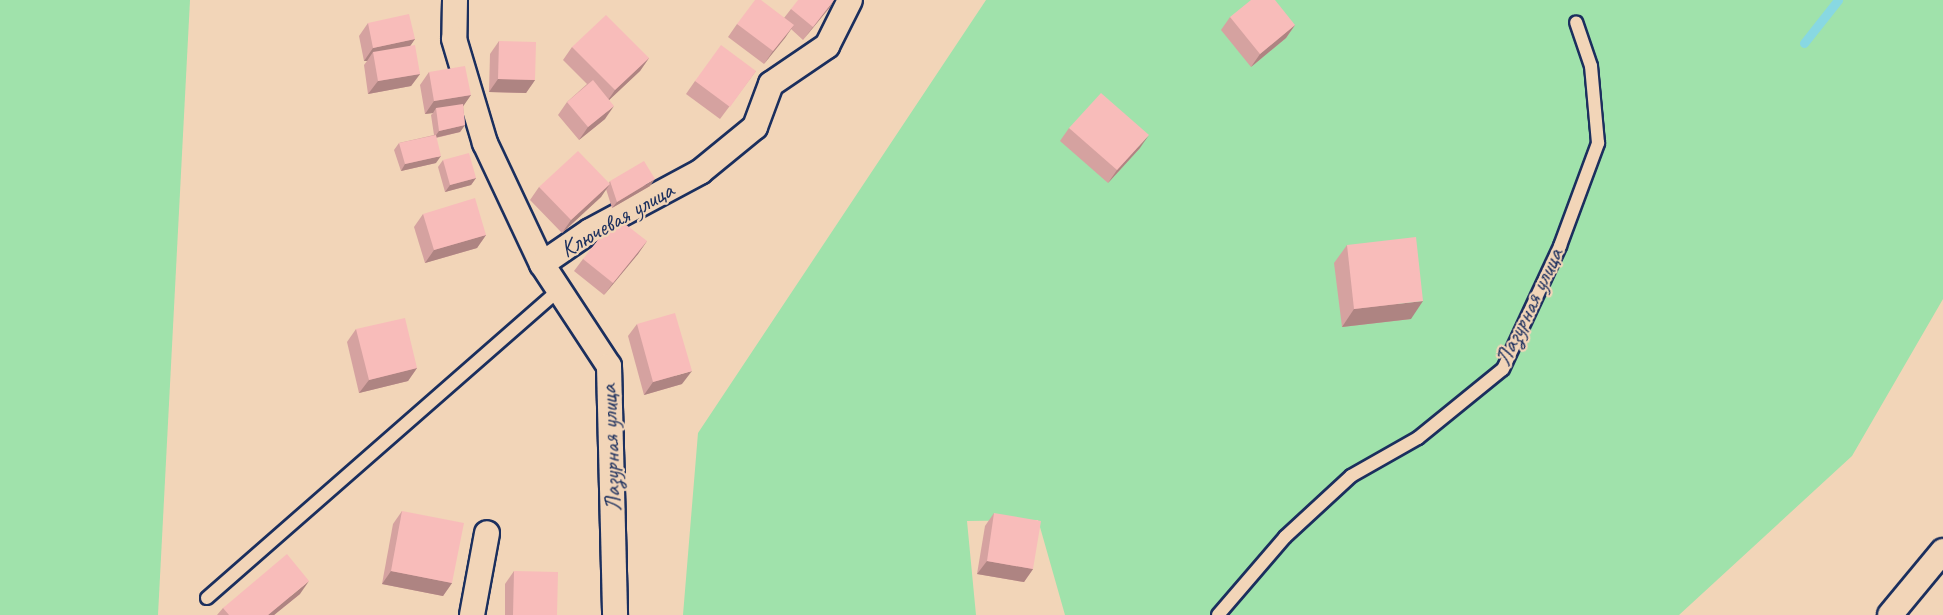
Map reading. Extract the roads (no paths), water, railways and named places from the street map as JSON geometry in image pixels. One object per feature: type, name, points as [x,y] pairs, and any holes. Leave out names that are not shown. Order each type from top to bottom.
[{"type":"street","name":"Ключевая улица","points":[[455,0],[454,39],[485,143],[542,264],[590,231],[700,172],[755,128],[771,84],[827,46],[850,0]]},
{"type":"street","name":"Лазурная улица","points":[[542,264],[609,366],[615,615]]},
{"type":"street","points":[[472,615],[487,533]]},
{"type":"street","points":[[1890,615],[1943,551]]},
{"type":"lane","name":"Лазурная улица","points":[[1218,615],[1285,537],[1351,476],[1418,438],[1503,369],[1560,246],[1598,143],[1591,66],[1576,22]]},
{"type":"lane","points":[[207,598],[559,290]]},
{"type":"waterway","points":[[1804,43],[1838,0]]}]
